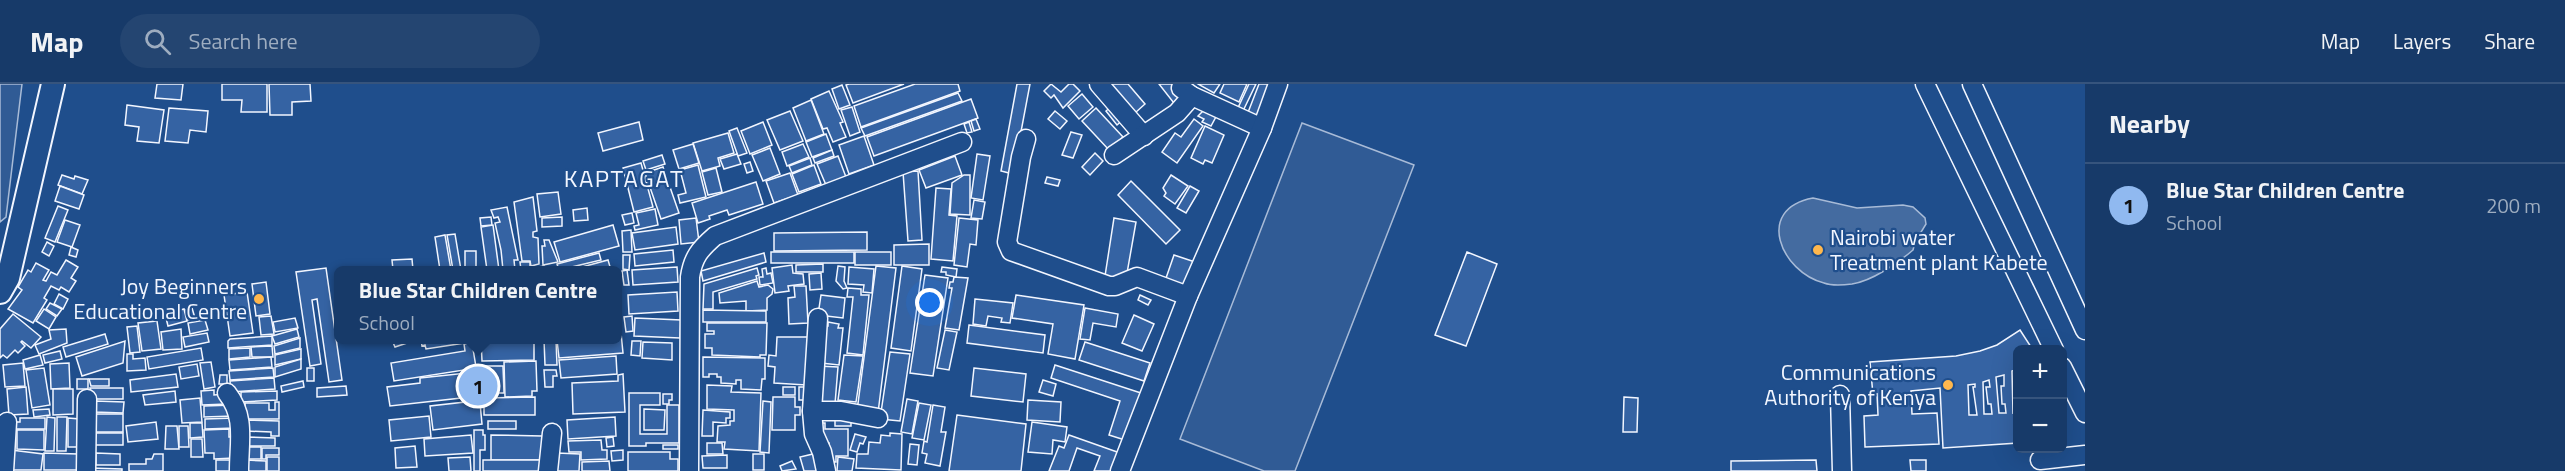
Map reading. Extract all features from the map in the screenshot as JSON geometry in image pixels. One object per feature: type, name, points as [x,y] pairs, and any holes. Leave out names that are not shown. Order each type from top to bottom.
[{"type":"main road","points":[[0,292],[8,279],[53,84]]},
{"type":"street","points":[[1099,84],[1144,136]]},
{"type":"street","points":[[1120,471],[1188,296],[1262,128],[1278,84]]},
{"type":"street","points":[[1925,84],[2052,345]]},
{"type":"street","points":[[1972,84],[2085,330]]},
{"type":"street","points":[[1114,155],[1177,113],[1187,92],[1262,128]]},
{"type":"street","points":[[1026,139],[1007,242],[1011,251],[1109,286],[1137,277],[1188,296]]},
{"type":"street","points":[[689,471],[690,277],[692,260],[701,248],[715,236],[962,142]]},
{"type":"street","points":[[818,318],[812,411],[814,434],[822,452],[826,471]]},
{"type":"street","points":[[2067,377],[2085,413]]},
{"type":"street","points":[[227,393],[237,406],[240,432],[239,471]]},
{"type":"street","points":[[1840,395],[1842,471]]},
{"type":"street","points":[[86,471],[87,399]]},
{"type":"street","points":[[812,411],[841,411],[878,418]]},
{"type":"street","points":[[3,471],[7,422]]},
{"type":"street","points":[[548,471],[552,433]]},
{"type":"street","points":[[2040,460],[2085,455]]},
{"type":"shaded area","points":[[0,84],[22,84],[6,217],[0,222]]},
{"type":"shaded area","points":[[1302,123],[1414,165],[1295,471],[1264,471],[1180,439]]},
{"type":"shaded area","points":[[1813,198],[1857,208],[1903,205],[1913,207],[1925,218],[1926,224],[1913,250],[1884,271],[1852,284],[1827,284],[1809,277],[1796,267],[1786,254],[1780,240],[1779,227],[1784,214],[1795,204]]},
{"type":"building","points":[[157,84],[183,84],[181,100],[155,98]]},
{"type":"building","points":[[222,84],[267,84],[267,112],[241,112],[242,100],[222,100]]},
{"type":"building","points":[[269,84],[310,84],[311,101],[292,102],[292,115],[270,115]]},
{"type":"building","points":[[904,84],[853,103],[846,85]]},
{"type":"building","points":[[915,84],[958,84],[960,91],[861,127],[854,106]]},
{"type":"building","points":[[1017,84],[1030,84],[1013,174],[1001,171]]},
{"type":"building","points":[[1051,84],[1061,92],[1069,84],[1073,84],[1080,91],[1063,108],[1054,95],[1051,98],[1044,91]]},
{"type":"building","points":[[1110,84],[1128,84],[1145,104],[1135,113]]},
{"type":"building","points":[[1159,84],[1172,84],[1185,100],[1177,107]]},
{"type":"building","points":[[1198,84],[1220,84],[1214,93]]},
{"type":"building","points":[[1224,84],[1247,84],[1239,102],[1220,93]]},
{"type":"building","points":[[1249,84],[1256,84],[1242,113],[1237,110]]},
{"type":"building","points":[[1259,84],[1273,84],[1259,119],[1247,115]]},
{"type":"building","points":[[842,85],[850,105],[839,109],[832,89]]},
{"type":"building","points":[[829,91],[843,122],[840,123],[846,137],[833,142],[827,128],[823,129],[811,99]]},
{"type":"building","points":[[958,93],[962,101],[865,136],[861,128]]},
{"type":"building","points":[[1082,94],[1093,107],[1079,119],[1068,106]]},
{"type":"building","points":[[971,99],[978,118],[874,156],[867,137]]},
{"type":"building","points":[[811,100],[824,134],[806,141],[793,108]]},
{"type":"building","points":[[127,105],[164,110],[159,143],[137,141],[139,127],[125,125]]},
{"type":"building","points":[[1113,105],[1125,118],[1117,125],[1106,111]]},
{"type":"building","points":[[852,107],[860,132],[850,136],[841,110]]},
{"type":"building","points":[[169,108],[208,111],[206,132],[190,130],[188,143],[165,141]]},
{"type":"building","points":[[1096,108],[1123,137],[1109,150],[1082,121]]},
{"type":"building","points":[[1204,110],[1218,113],[1211,126],[1202,122],[1204,119],[1198,116]]},
{"type":"building","points":[[790,111],[803,141],[780,150],[767,120]]},
{"type":"building","points":[[1055,111],[1067,121],[1060,129],[1048,119]]},
{"type":"building","points":[[976,119],[980,129],[974,131],[971,121]]},
{"type":"building","points":[[1194,119],[1203,126],[1177,163],[1162,152],[1175,133],[1181,137]]},
{"type":"building","points":[[639,122],[643,140],[603,151],[598,133]]},
{"type":"building","points":[[763,122],[772,145],[750,154],[741,131]]},
{"type":"building","points":[[969,122],[972,132],[967,133],[964,124]]},
{"type":"building","points":[[1205,126],[1224,135],[1212,163],[1205,160],[1203,164],[1191,158]]},
{"type":"building","points":[[737,128],[747,153],[738,156],[729,131]]},
{"type":"building","points":[[1071,132],[1082,135],[1073,158],[1062,155]]},
{"type":"building","points":[[728,133],[734,153],[718,158],[720,166],[702,171],[693,143]]},
{"type":"building","points":[[826,134],[832,150],[812,157],[806,142]]},
{"type":"building","points":[[864,136],[874,165],[849,174],[839,145]]},
{"type":"building","points":[[693,144],[699,163],[679,169],[673,150]]},
{"type":"building","points":[[803,144],[809,157],[787,166],[782,152]]},
{"type":"building","points":[[770,148],[780,174],[763,181],[752,155]]},
{"type":"building","points":[[832,150],[834,156],[815,163],[813,158]]},
{"type":"building","points":[[1095,153],[1103,161],[1090,175],[1082,167]]},
{"type":"building","points":[[737,154],[741,164],[724,169],[720,159]]},
{"type":"building","points":[[977,154],[990,156],[983,200],[971,198]]},
{"type":"building","points":[[662,155],[665,164],[646,170],[643,161]]},
{"type":"building","points":[[838,156],[846,177],[826,185],[817,164]]},
{"type":"building","points":[[955,156],[962,175],[926,188],[919,170]]},
{"type":"building","points":[[810,158],[812,165],[792,173],[789,166]]},
{"type":"building","points":[[750,162],[753,171],[747,173],[744,164]]},
{"type":"building","points":[[641,163],[653,207],[634,212],[623,168]]},
{"type":"building","points":[[698,165],[706,197],[680,203],[678,195],[686,193],[680,170]]},
{"type":"building","points":[[814,165],[821,184],[799,192],[792,174]]},
{"type":"building","points":[[663,167],[679,213],[661,219],[645,173]]},
{"type":"building","points":[[716,168],[722,192],[708,195],[702,172]]},
{"type":"building","points":[[918,171],[922,240],[908,241],[903,172]]},
{"type":"building","points":[[790,173],[798,195],[774,203],[766,181]]},
{"type":"building","points":[[62,175],[88,180],[82,194],[58,185]]},
{"type":"building","points":[[964,175],[970,175],[970,215],[950,214],[952,183]]},
{"type":"building","points":[[1171,175],[1188,186],[1175,204],[1164,196],[1166,193],[1163,188]]},
{"type":"building","points":[[1047,177],[1060,180],[1058,186],[1045,183]]},
{"type":"building","points":[[1131,181],[1180,230],[1166,244],[1118,195]]},
{"type":"building","points":[[756,182],[763,204],[729,215],[727,210],[709,216],[710,219],[698,223],[692,203]]},
{"type":"building","points":[[60,186],[84,195],[79,209],[55,201]]},
{"type":"building","points":[[1190,186],[1199,191],[1186,213],[1177,208]]},
{"type":"building","points":[[936,188],[951,189],[949,215],[957,216],[953,261],[931,259]]},
{"type":"building","points":[[558,192],[561,214],[540,217],[537,194]]},
{"type":"building","points":[[533,197],[537,231],[533,232],[533,237],[538,238],[539,264],[531,266],[530,261],[522,261],[514,202]]},
{"type":"building","points":[[974,200],[985,202],[982,219],[971,218]]},
{"type":"building","points":[[58,206],[68,210],[55,242],[45,238]]},
{"type":"building","points":[[507,207],[518,260],[514,260],[515,266],[503,266],[495,223],[500,222],[498,217],[494,218],[491,210]]},
{"type":"building","points":[[587,208],[588,220],[574,221],[573,210]]},
{"type":"building","points":[[655,209],[658,225],[635,230],[634,226],[639,225],[636,213]]},
{"type":"building","points":[[632,213],[634,223],[625,225],[622,215]]},
{"type":"building","points":[[491,217],[492,225],[481,226],[480,218]]},
{"type":"building","points":[[562,217],[562,226],[542,227],[542,218]]},
{"type":"building","points":[[696,218],[699,242],[681,244],[679,220]]},
{"type":"building","points":[[959,218],[978,220],[976,245],[970,244],[967,267],[954,265]]},
{"type":"building","points":[[1114,218],[1136,222],[1126,279],[1105,276]]},
{"type":"building","points":[[65,220],[80,225],[72,247],[57,242]]},
{"type":"building","points":[[493,225],[498,266],[486,266],[481,227]]},
{"type":"building","points":[[613,225],[619,246],[560,262],[554,242]]},
{"type":"building","points":[[676,227],[678,244],[635,250],[632,233]]},
{"type":"building","points":[[631,230],[632,252],[623,252],[622,231]]},
{"type":"building","points":[[867,232],[867,250],[774,251],[774,233]]},
{"type":"building","points":[[455,234],[460,266],[452,266],[447,235]]},
{"type":"building","points":[[445,235],[450,266],[439,266],[435,237]]},
{"type":"building","points":[[544,240],[549,240],[558,262],[543,265]]},
{"type":"building","points":[[47,242],[54,246],[49,256],[42,252]]},
{"type":"building","points":[[929,244],[929,265],[894,265],[894,245]]},
{"type":"building","points":[[71,247],[78,250],[76,257],[69,255]]},
{"type":"building","points":[[673,250],[674,262],[635,266],[634,254]]},
{"type":"building","points":[[465,251],[476,251],[476,266],[465,266]]},
{"type":"building","points":[[771,252],[854,252],[854,263],[771,263]]},
{"type":"building","points":[[855,252],[891,252],[891,265],[855,265]]},
{"type":"building","points":[[1467,252],[1497,264],[1466,346],[1435,335]]},
{"type":"building","points":[[599,253],[601,260],[576,266],[558,266],[557,264]]},
{"type":"building","points":[[764,253],[766,262],[703,281],[701,271]]},
{"type":"building","points":[[623,255],[630,255],[629,270],[623,269]]},
{"type":"building","points":[[1174,255],[1198,263],[1189,289],[1165,281]]},
{"type":"building","points":[[412,259],[413,266],[393,266],[392,260]]},
{"type":"building","points":[[66,260],[78,267],[71,278],[76,281],[69,292],[61,287],[59,290],[51,286],[44,298],[47,300],[33,323],[8,309],[22,290],[18,287],[28,270],[31,272],[36,263],[49,270],[43,280],[46,281],[51,272],[57,275]]},
{"type":"building","points":[[608,260],[610,266],[586,266]]},
{"type":"building","points":[[520,262],[530,262],[530,266],[520,266]]},
{"type":"building","points":[[823,264],[823,272],[796,272],[796,265]]},
{"type":"building","points":[[792,265],[793,273],[803,274],[804,284],[788,286],[789,291],[775,293],[772,268]]},
{"type":"building","points":[[838,266],[845,267],[844,281],[847,288],[843,289],[836,281]]},
{"type":"building","points":[[876,266],[896,268],[878,413],[857,411]]},
{"type":"building","points":[[902,266],[922,269],[911,351],[891,348]]},
{"type":"building","points":[[677,267],[678,282],[633,285],[632,270]]},
{"type":"building","points":[[849,267],[874,269],[872,293],[863,292],[864,285],[848,284]]},
{"type":"building","points":[[942,267],[957,269],[956,277],[941,272]]},
{"type":"building","points":[[326,268],[334,324],[334,344],[337,344],[342,380],[329,382],[317,299],[312,300],[321,364],[310,366],[296,272]]},
{"type":"building","points":[[757,268],[759,275],[756,276],[757,279],[713,292],[713,309],[703,309],[704,284]]},
{"type":"building","points":[[766,268],[767,274],[771,273],[773,283],[760,285],[759,277],[763,277],[762,269]]},
{"type":"building","points":[[627,270],[629,285],[624,285],[622,271]]},
{"type":"building","points":[[821,273],[822,289],[810,290],[809,274]]},
{"type":"building","points":[[925,275],[948,278],[933,376],[910,373]]},
{"type":"building","points":[[954,277],[968,278],[959,330],[945,328],[952,288],[949,288],[950,282],[953,282]]},
{"type":"building","points":[[757,281],[759,287],[768,285],[773,289],[772,294],[767,298],[767,310],[746,311],[746,301],[720,303],[719,293]]},
{"type":"building","points":[[266,282],[270,314],[256,316],[252,284]]},
{"type":"building","points":[[794,286],[806,286],[808,323],[789,324],[788,298],[795,297]]},
{"type":"building","points":[[848,288],[861,289],[861,295],[869,295],[863,355],[847,353],[853,297],[847,297]]},
{"type":"building","points":[[247,292],[253,333],[230,336],[224,295]]},
{"type":"building","points":[[677,292],[678,311],[629,314],[628,295]]},
{"type":"building","points":[[59,294],[68,299],[63,309],[54,304]]},
{"type":"building","points":[[821,295],[845,298],[843,318],[818,315]]},
{"type":"building","points":[[1016,295],[1084,305],[1075,359],[1048,354],[1053,324],[1012,318]]},
{"type":"building","points":[[1140,295],[1151,300],[1148,305],[1138,300]]},
{"type":"building","points":[[975,299],[1013,303],[1010,323],[1001,322],[1002,318],[988,316],[986,326],[973,324]]},
{"type":"building","points":[[50,303],[62,309],[57,316],[46,309]]},
{"type":"building","points":[[192,308],[195,318],[187,320],[185,310]]},
{"type":"building","points":[[1085,308],[1118,314],[1116,327],[1093,323],[1090,340],[1080,339]]},
{"type":"building","points":[[44,309],[56,317],[49,329],[36,321]]},
{"type":"building","points":[[184,309],[187,321],[168,326],[165,314]]},
{"type":"building","points":[[703,310],[766,311],[766,322],[703,322]]},
{"type":"building","points":[[13,314],[41,337],[31,348],[22,341],[25,346],[18,353],[15,350],[7,358],[3,355],[0,358],[0,329]]},
{"type":"building","points":[[1134,315],[1154,324],[1142,351],[1122,343]]},
{"type":"building","points":[[271,316],[274,334],[261,335],[259,317]]},
{"type":"building","points":[[632,316],[633,331],[626,332],[624,317]]},
{"type":"building","points":[[295,318],[298,328],[275,332],[273,322]]},
{"type":"building","points":[[635,318],[681,320],[680,338],[634,336]]},
{"type":"building","points":[[205,320],[208,330],[190,334],[188,323]]},
{"type":"building","points":[[157,321],[161,349],[142,351],[138,323]]},
{"type":"building","points":[[828,322],[839,324],[838,328],[843,328],[839,365],[821,363],[825,326],[828,326]]},
{"type":"building","points":[[707,323],[767,323],[766,355],[760,355],[760,357],[712,355],[712,348],[705,348],[705,334],[714,334],[714,331],[707,331]]},
{"type":"building","points":[[969,325],[1045,335],[1043,353],[967,343]]},
{"type":"building","points":[[137,326],[140,352],[130,353],[127,327]]},
{"type":"building","points":[[66,329],[67,343],[39,354],[35,345],[51,339],[49,330]]},
{"type":"building","points":[[181,329],[182,349],[163,350],[161,332]]},
{"type":"building","points":[[297,329],[299,337],[275,344],[272,336]]},
{"type":"building","points":[[945,330],[957,332],[949,370],[937,368]]},
{"type":"building","points":[[2020,330],[2030,345],[2013,345],[2013,443],[1943,448],[1940,388],[1911,391],[1912,414],[1937,413],[1939,444],[1865,447],[1864,416],[1878,415],[1877,394],[1873,395],[1870,362],[1956,356],[1997,345]],"holes":[[[2004,375],[2004,386],[2001,386],[2002,404],[2005,404],[2006,413],[1999,413],[1996,377]],[[1989,380],[1990,387],[1986,387],[1992,414],[1984,414],[1983,382]],[[1975,384],[1973,387],[1977,415],[1969,415],[1968,385]]]},
{"type":"building","points":[[207,333],[209,342],[185,347],[183,337]]},
{"type":"building","points":[[105,334],[108,344],[66,357],[63,347]]},
{"type":"building","points":[[272,336],[272,345],[228,348],[230,339]]},
{"type":"building","points":[[777,337],[809,337],[806,385],[774,383],[775,367],[768,366],[769,355],[776,356]]},
{"type":"building","points":[[300,338],[300,348],[275,354],[274,346]]},
{"type":"building","points":[[125,341],[123,363],[82,376],[76,357]]},
{"type":"building","points":[[632,341],[641,341],[640,356],[631,355]]},
{"type":"building","points":[[643,342],[672,343],[672,360],[642,358]]},
{"type":"building","points":[[1085,342],[1150,363],[1144,381],[1079,360]]},
{"type":"building","points":[[622,343],[623,353],[559,358],[557,344]]},
{"type":"building","points":[[422,344],[458,344],[426,349],[425,345],[422,346]]},
{"type":"building","points":[[464,344],[472,344],[477,373],[471,374],[470,369],[394,381],[391,363],[465,351]]},
{"type":"building","points":[[481,344],[534,344],[534,360],[482,361]]},
{"type":"building","points":[[544,344],[556,344],[557,365],[545,365]]},
{"type":"building","points":[[272,346],[273,357],[252,357],[251,347]]},
{"type":"building","points":[[201,348],[203,360],[149,369],[147,357]]},
{"type":"building","points":[[250,348],[250,357],[229,359],[229,349]]},
{"type":"building","points":[[301,349],[301,359],[275,365],[275,355]]},
{"type":"building","points":[[60,351],[62,359],[45,363],[43,355]]},
{"type":"building","points":[[890,352],[910,354],[900,421],[880,419]]},
{"type":"building","points":[[127,354],[133,354],[133,359],[145,358],[146,370],[127,371]]},
{"type":"building","points":[[40,355],[43,365],[25,369],[23,360]]},
{"type":"building","points":[[844,355],[863,356],[856,402],[838,400]]},
{"type":"building","points":[[616,356],[617,374],[561,378],[559,360]]},
{"type":"building","points":[[271,357],[272,367],[230,370],[229,360]]},
{"type":"building","points":[[703,357],[765,358],[765,379],[762,379],[761,390],[741,389],[741,380],[736,380],[736,384],[721,383],[721,377],[717,377],[717,374],[703,377]]},
{"type":"building","points":[[301,359],[301,369],[275,377],[275,367]]},
{"type":"building","points":[[536,361],[537,391],[532,391],[532,396],[505,397],[504,362]]},
{"type":"building","points":[[211,362],[215,387],[204,389],[200,363]]},
{"type":"building","points":[[23,363],[25,386],[5,387],[3,365]]},
{"type":"building","points":[[69,363],[70,388],[51,389],[50,364]]},
{"type":"building","points":[[197,364],[199,376],[181,379],[179,367]]},
{"type":"building","points":[[1055,365],[1144,394],[1128,441],[1109,435],[1120,401],[1051,378]]},
{"type":"building","points":[[481,366],[503,366],[504,393],[482,393]]},
{"type":"building","points":[[818,366],[838,367],[835,404],[816,403]]},
{"type":"building","points":[[44,368],[50,405],[32,408],[26,370]]},
{"type":"building","points":[[273,368],[274,377],[230,380],[229,371]]},
{"type":"building","points":[[307,368],[314,368],[314,381],[307,381]]},
{"type":"building","points":[[974,368],[1026,374],[1023,402],[971,396]]},
{"type":"building","points":[[544,370],[556,370],[557,376],[553,376],[553,387],[545,387]]},
{"type":"building","points":[[467,373],[470,397],[390,406],[387,387],[420,383],[420,378]]},
{"type":"building","points":[[176,374],[178,387],[131,392],[130,380]]},
{"type":"building","points":[[623,374],[625,412],[573,414],[572,383],[618,381],[618,375]]},
{"type":"building","points":[[220,375],[227,375],[227,384],[219,384]]},
{"type":"building","points":[[274,378],[275,389],[231,392],[230,381]]},
{"type":"building","points":[[77,379],[88,379],[88,389],[77,389]]},
{"type":"building","points":[[89,379],[109,379],[109,386],[91,386]]},
{"type":"building","points":[[1043,380],[1056,384],[1053,396],[1039,392]]},
{"type":"building","points":[[303,381],[304,387],[282,392],[281,386]]},
{"type":"building","points":[[707,385],[732,386],[731,392],[761,393],[759,451],[724,449],[725,442],[717,442],[718,426],[730,425],[730,421],[734,421],[734,410],[707,409]]},
{"type":"building","points":[[346,386],[347,395],[317,397],[317,388]]},
{"type":"building","points":[[26,387],[28,414],[9,415],[7,389]]},
{"type":"building","points":[[783,387],[795,387],[795,395],[783,395]]},
{"type":"building","points":[[799,387],[808,387],[808,400],[799,400]]},
{"type":"building","points":[[90,388],[123,388],[123,399],[91,399]]},
{"type":"building","points":[[53,389],[73,389],[73,414],[53,415]]},
{"type":"building","points":[[214,390],[214,395],[226,394],[227,404],[202,405],[201,391]]},
{"type":"building","points":[[175,391],[176,402],[145,405],[143,395]]},
{"type":"building","points":[[277,391],[277,400],[241,402],[241,392]]},
{"type":"building","points":[[479,392],[482,424],[433,430],[430,406],[474,401],[473,393]]},
{"type":"building","points":[[629,393],[660,393],[660,405],[640,405],[640,434],[667,434],[667,405],[679,405],[679,443],[646,443],[646,446],[629,446]]},
{"type":"building","points":[[663,394],[672,394],[669,404],[663,404]]},
{"type":"building","points":[[535,397],[535,415],[484,415],[484,398]]},
{"type":"building","points":[[773,397],[795,397],[795,407],[800,407],[800,415],[795,415],[795,430],[772,430]]},
{"type":"building","points":[[1624,397],[1638,398],[1637,432],[1623,432]]},
{"type":"building","points":[[200,398],[202,422],[182,423],[180,400]]},
{"type":"building","points":[[907,399],[918,401],[912,434],[901,432]]},
{"type":"building","points":[[1028,400],[1061,402],[1060,422],[1027,420]]},
{"type":"building","points":[[95,401],[124,402],[123,413],[94,412]]},
{"type":"building","points":[[763,401],[771,402],[769,453],[760,452]]},
{"type":"building","points":[[275,402],[279,402],[279,419],[245,419],[245,403],[269,403],[269,410],[275,410]]},
{"type":"building","points":[[919,403],[931,405],[924,440],[912,438]]},
{"type":"building","points":[[234,405],[234,416],[204,417],[204,406]]},
{"type":"building","points":[[933,405],[945,407],[941,432],[946,432],[940,466],[925,463],[927,454],[922,453],[924,441],[927,442]]},
{"type":"building","points":[[49,409],[50,415],[34,417],[33,410]]},
{"type":"building","points":[[644,409],[665,410],[664,430],[644,430]]},
{"type":"building","points":[[703,410],[730,412],[730,418],[726,418],[726,423],[713,422],[713,436],[702,436]]},
{"type":"building","points":[[91,414],[123,414],[123,432],[91,432]]},
{"type":"building","points":[[957,415],[1026,424],[1021,471],[949,471]]},
{"type":"building","points":[[429,416],[431,437],[391,441],[389,420]]},
{"type":"building","points":[[835,416],[851,416],[851,426],[835,426]]},
{"type":"building","points":[[47,417],[55,418],[54,451],[45,451]]},
{"type":"building","points":[[57,417],[67,417],[66,451],[57,451]]},
{"type":"building","points":[[615,417],[616,436],[568,439],[567,420]]},
{"type":"building","points":[[20,418],[45,418],[45,429],[14,429],[14,422],[20,422]]},
{"type":"building","points":[[68,418],[80,419],[79,447],[68,447]]},
{"type":"building","points":[[234,418],[235,428],[205,429],[205,419]]},
{"type":"building","points":[[245,420],[279,421],[279,436],[271,436],[271,432],[245,431]]},
{"type":"building","points":[[488,421],[516,421],[516,429],[488,429]]},
{"type":"building","points":[[156,422],[158,439],[128,442],[126,426]]},
{"type":"building","points":[[1032,422],[1067,427],[1065,442],[1053,440],[1052,454],[1028,452]]},
{"type":"building","points":[[190,423],[202,423],[203,437],[190,438]]},
{"type":"building","points":[[820,423],[825,423],[825,429],[848,429],[848,456],[836,456],[836,462],[829,462],[829,443],[820,444]]},
{"type":"building","points":[[166,426],[177,426],[179,449],[165,449]]},
{"type":"building","points":[[179,426],[188,426],[189,447],[179,447]]},
{"type":"building","points":[[229,429],[229,437],[234,437],[234,458],[214,459],[214,453],[205,453],[204,430]]},
{"type":"building","points":[[17,430],[44,430],[44,450],[17,449]]},
{"type":"building","points":[[474,430],[483,430],[483,435],[485,435],[485,450],[480,450],[480,471],[474,471]]},
{"type":"building","points":[[94,433],[123,433],[123,445],[94,445]]},
{"type":"building","points":[[890,433],[902,434],[901,470],[856,468],[857,454],[868,454],[869,442],[880,443],[881,435],[890,436]]},
{"type":"building","points":[[855,434],[866,437],[863,444],[860,443],[857,452],[850,450]]},
{"type":"building","points":[[471,435],[473,453],[425,456],[424,439]]},
{"type":"building","points":[[491,435],[542,436],[542,460],[491,460]]},
{"type":"building","points":[[1069,435],[1120,453],[1113,471],[1094,471],[1100,456],[1077,448],[1069,471],[1049,471],[1059,446],[1064,448]]},
{"type":"building","points":[[245,437],[275,438],[275,446],[245,446]]},
{"type":"building","points":[[613,437],[614,446],[607,447],[606,438]]},
{"type":"building","points":[[191,439],[202,439],[203,457],[191,457]]},
{"type":"building","points":[[601,440],[602,450],[607,450],[607,459],[581,460],[581,452],[569,452],[568,441]]},
{"type":"building","points":[[707,443],[722,443],[723,454],[707,454]]},
{"type":"building","points":[[910,444],[919,445],[917,465],[908,464]]},
{"type":"building","points":[[663,445],[678,445],[678,449],[663,449]]},
{"type":"building","points":[[415,446],[417,467],[396,468],[395,448]]},
{"type":"building","points":[[247,447],[261,447],[261,459],[243,459]]},
{"type":"building","points":[[262,448],[279,448],[279,455],[266,455],[266,459],[262,459]]},
{"type":"building","points":[[11,450],[43,454],[41,470],[9,470]]},
{"type":"building","points":[[623,450],[623,460],[612,461],[611,451]]},
{"type":"building","points":[[628,452],[670,452],[670,459],[678,459],[678,471],[628,471]]},
{"type":"building","points":[[44,453],[78,454],[78,470],[44,470]]},
{"type":"building","points":[[96,453],[120,454],[120,465],[96,465]]},
{"type":"building","points":[[557,453],[580,454],[579,471],[557,471]]},
{"type":"building","points":[[154,454],[163,454],[163,471],[129,471],[129,464],[146,464],[146,459],[152,459]]},
{"type":"building","points":[[753,454],[764,454],[764,470],[753,470]]},
{"type":"building","points":[[813,454],[818,471],[804,471],[800,457]]},
{"type":"building","points":[[727,455],[727,468],[703,468],[702,456]]},
{"type":"building","points":[[267,457],[279,457],[279,471],[267,471]]},
{"type":"building","points":[[470,457],[471,471],[449,471],[448,458]]},
{"type":"building","points":[[838,457],[854,459],[852,471],[837,471]]},
{"type":"building","points":[[216,460],[233,460],[234,471],[216,471]]},
{"type":"building","points":[[246,460],[266,461],[266,471],[246,471]]},
{"type":"building","points":[[483,460],[541,460],[541,471],[483,471]]},
{"type":"building","points":[[1816,460],[1817,471],[1731,471],[1731,461]]},
{"type":"building","points":[[1910,460],[1926,460],[1926,471],[1911,471]]},
{"type":"building","points":[[609,461],[610,471],[582,471],[582,462]]},
{"type":"building","points":[[792,461],[796,469],[782,471],[780,466]]},
{"type":"building","points":[[90,468],[122,469],[122,471],[90,471]]},
{"type":"place","name":"Nairobi water Treatment plant Kabete","points":[[1818,250]]},
{"type":"place","name":"Joy Beginners Educational Centre","points":[[259,299]]},
{"type":"place","name":"Communications Authority of Kenya","points":[[1948,385]]},
{"type":"place","name":"Blue Star Children Centre","points":[[478,386]]},
{"type":"district","name":"KAPTAGAT","points":[[624,178]]}]
